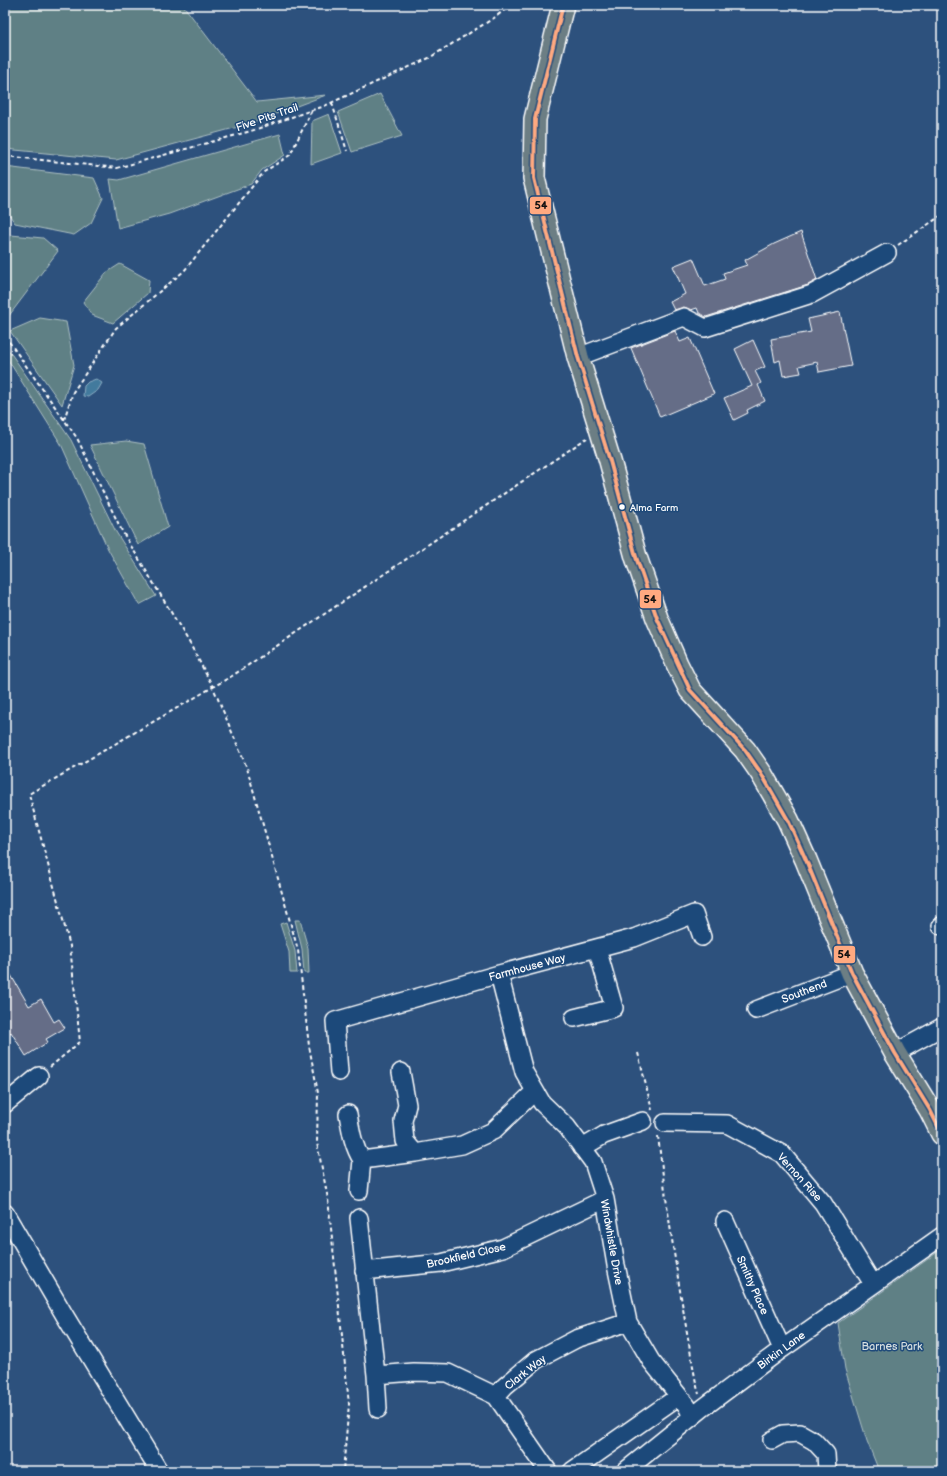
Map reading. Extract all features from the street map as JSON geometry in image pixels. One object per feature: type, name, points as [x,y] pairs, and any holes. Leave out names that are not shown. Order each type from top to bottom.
[{"type":"main road","points":[[563,5],[535,119],[534,178],[578,357],[610,461],[636,557],[657,618],[690,690],[745,750],[761,773],[788,820],[852,973],[895,1053],[936,1107],[942,1134]]},
{"type":"street","points":[[578,357],[684,317],[705,328],[812,294],[887,253]]},
{"type":"street","name":"Farmhouse Way","points":[[338,1072],[335,1021],[499,974],[634,938],[694,914],[702,937]]},
{"type":"street","points":[[574,1018],[614,1008],[597,948]]},
{"type":"street","name":"Southend","points":[[756,1010],[852,973]]},
{"type":"street","name":"Windwhistle Drive","points":[[499,974],[524,1072],[542,1103],[567,1127],[593,1162],[605,1199],[616,1265],[628,1322],[651,1361],[688,1406],[698,1413]]},
{"type":"street","points":[[895,1053],[942,1027]]},
{"type":"street","points":[[401,1072],[407,1105],[403,1121],[405,1141],[415,1153]]},
{"type":"street","points":[[5,1104],[39,1076]]},
{"type":"street","points":[[362,1160],[462,1145],[494,1131],[535,1091]]},
{"type":"street","points":[[348,1114],[354,1145],[362,1160],[359,1190]]},
{"type":"street","points":[[582,1148],[604,1135],[655,1123]]},
{"type":"street","name":"Vernon Rise","points":[[655,1123],[726,1124],[782,1154],[823,1203],[873,1284]]},
{"type":"street","name":"Brookfield Close","points":[[364,1271],[441,1263],[503,1248],[605,1199]]},
{"type":"street","points":[[5,1213],[65,1316],[159,1471]]},
{"type":"street","points":[[359,1218],[376,1375],[378,1409]]},
{"type":"street","name":"Smithy Place","points":[[725,1221],[782,1349]]},
{"type":"street","name":"Birkin Lane","points":[[624,1471],[782,1349],[942,1236]]},
{"type":"street","name":"Clark Way","points":[[376,1375],[414,1372],[448,1373],[496,1396],[505,1386],[536,1360],[576,1339],[628,1322]]},
{"type":"street","points":[[496,1396],[548,1471]]},
{"type":"street","points":[[572,1471],[679,1396]]},
{"type":"street","points":[[769,1442],[783,1434],[800,1432],[814,1441],[826,1454],[827,1471]]},
{"type":"path","name":"Five Pits Trail","points":[[5,156],[117,168],[251,131],[332,103],[429,58],[494,18],[512,5]]},
{"type":"path","points":[[332,103],[347,151]]},
{"type":"path","points":[[64,420],[73,392],[116,328],[184,271],[264,172],[290,155],[312,110]]},
{"type":"path","points":[[887,253],[942,215]]},
{"type":"path","points":[[5,336],[76,438],[122,531],[189,642],[213,687],[248,768],[298,950],[309,1046],[318,1094],[317,1143],[328,1199],[349,1404],[343,1471]]},
{"type":"path","points":[[39,1076],[80,1042],[70,946],[28,794],[232,676],[588,437],[601,432]]},
{"type":"path","points":[[638,1053],[655,1123],[667,1215],[696,1383],[698,1413]]},
{"type":"green space","points":[[5,5],[183,5],[257,102],[326,95],[249,124],[116,160],[5,149]]},
{"type":"green space","points":[[380,94],[402,136],[352,152],[338,112]]},
{"type":"green space","points":[[329,114],[342,153],[311,164],[312,121]]},
{"type":"green space","points":[[280,134],[285,155],[262,170],[251,184],[169,214],[118,228],[110,179],[119,180]]},
{"type":"green space","points":[[5,167],[94,178],[103,198],[91,223],[74,235],[15,223],[5,209]]},
{"type":"green space","points":[[11,235],[43,238],[58,251],[5,321],[5,240]]},
{"type":"green space","points":[[120,264],[149,280],[148,293],[113,323],[92,315],[83,302],[106,273]]},
{"type":"green space","points":[[40,318],[66,322],[74,365],[62,405],[10,331]]},
{"type":"green space","points":[[5,345],[71,440],[116,532],[156,596],[139,605],[108,549],[61,444],[5,355]]},
{"type":"green space","points":[[126,441],[144,444],[168,527],[138,545],[90,445]]},
{"type":"green space","points":[[295,920],[300,920],[308,948],[309,973],[304,973],[302,949]]},
{"type":"green space","points":[[286,922],[295,951],[297,973],[290,973],[289,952],[280,924]]},
{"type":"green space","name":"Barnes Park","points":[[942,1249],[942,1471],[879,1471],[867,1441],[845,1369],[838,1323]]},
{"type":"water","points":[[96,379],[102,383],[98,390],[88,397],[83,396],[84,386],[88,382]]},
{"type":"building","points":[[801,232],[817,280],[808,285],[706,317],[699,313],[697,308],[691,310],[684,307],[674,310],[670,302],[685,294],[673,266],[693,258],[705,286],[725,279],[723,273],[747,265],[745,260],[774,244]]},
{"type":"building","points":[[840,312],[851,366],[819,372],[817,362],[799,366],[801,373],[783,376],[780,360],[775,362],[771,339],[811,332],[808,319]]},
{"type":"building","points":[[675,331],[680,342],[690,338],[714,394],[660,417],[631,348]]},
{"type":"building","points":[[753,340],[765,367],[755,371],[761,383],[758,385],[765,401],[747,410],[748,413],[734,420],[724,398],[752,386],[735,349]]},
{"type":"building","points":[[5,965],[29,1006],[41,999],[54,1022],[59,1019],[65,1028],[46,1039],[48,1042],[26,1056],[11,1032],[9,1034],[5,1028]]},
{"type":"transit line","name":"54","points":[[563,5],[535,119],[534,178],[578,357],[610,461],[636,557],[657,618],[690,690],[745,750],[761,773],[788,820],[852,973],[895,1053],[930,1110],[942,1134]]},
{"type":"place","name":"Alma Farm","points":[[622,507]]}]
